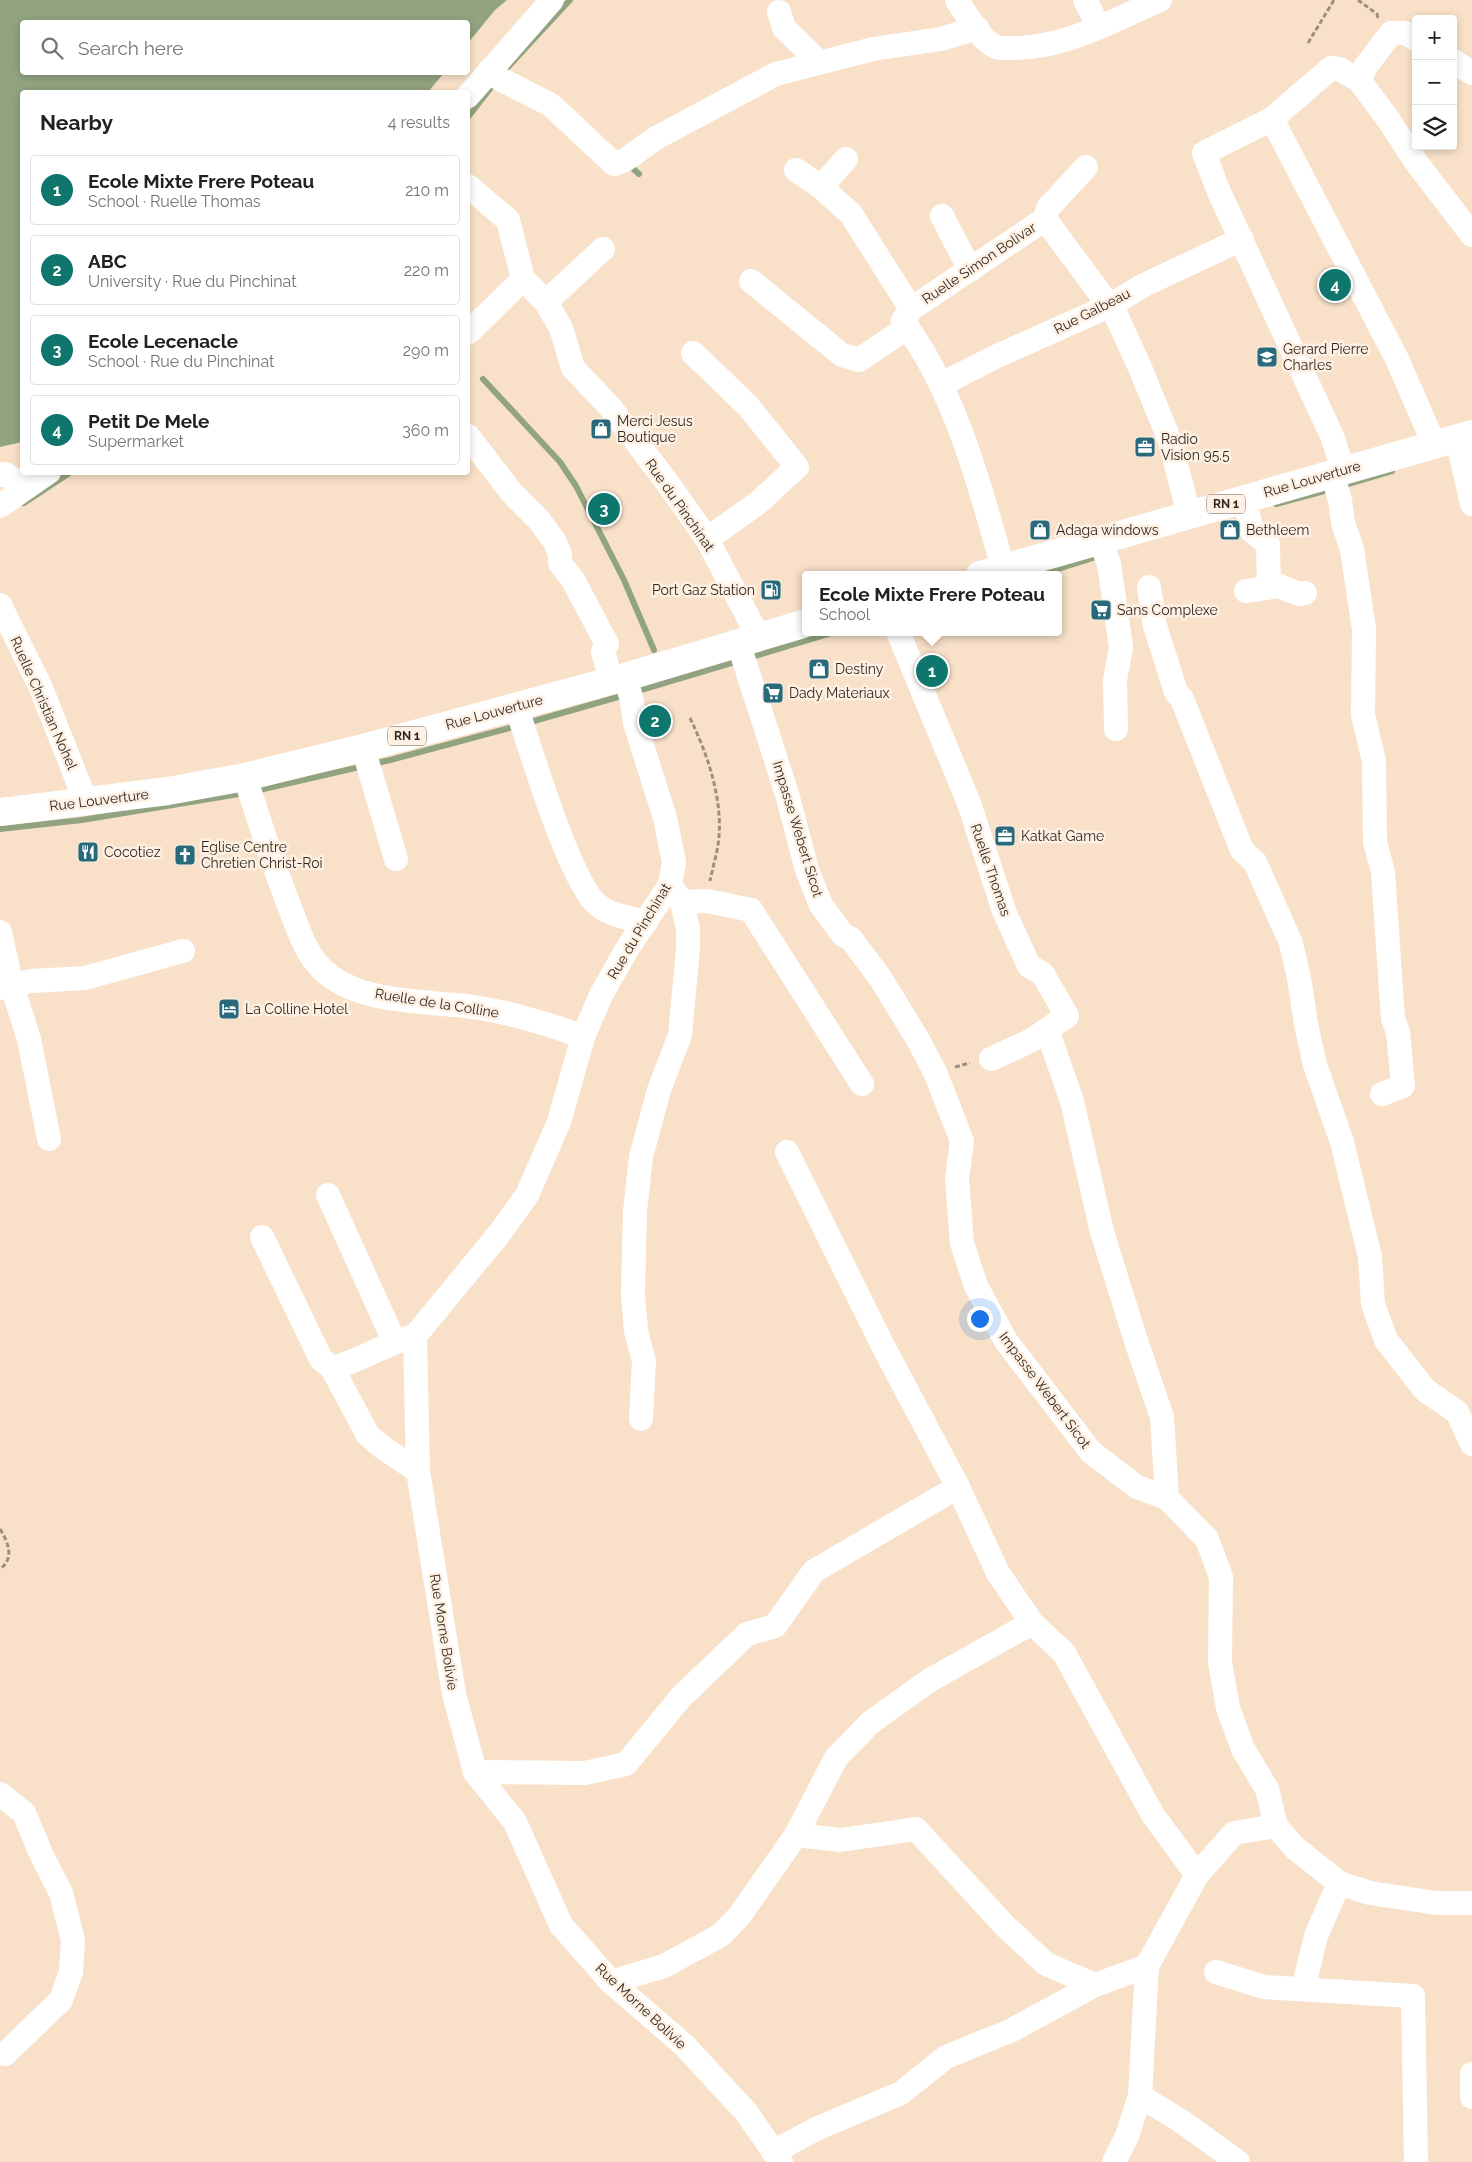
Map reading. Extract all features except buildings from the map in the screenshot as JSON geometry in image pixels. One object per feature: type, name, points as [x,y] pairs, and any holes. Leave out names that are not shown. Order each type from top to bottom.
[{"type":"main road","name":"Rue Louverture","points":[[991,571],[1244,498],[1337,479],[1457,444]]},
{"type":"main road","name":"Rue Louverture","points":[[0,812],[248,787],[366,759],[520,718],[746,649],[802,625]]},
{"type":"street","points":[[470,94],[495,75],[552,0]]},
{"type":"street","points":[[957,0],[985,40],[997,48],[1045,47],[1099,27],[1160,0]]},
{"type":"street","points":[[1084,0],[1099,27]]},
{"type":"street","points":[[779,12],[784,28],[819,62]]},
{"type":"street","points":[[495,75],[551,106],[614,164],[625,160],[656,138],[682,126],[776,74],[873,49],[941,39],[976,28]]},
{"type":"street","points":[[1359,80],[1366,66],[1391,33],[1405,32],[1412,36]]},
{"type":"street","points":[[1457,64],[1472,73]]},
{"type":"street","points":[[1382,1094],[1403,1086],[1398,1032],[1393,1019],[1383,872],[1375,842],[1374,761],[1363,715],[1364,629],[1352,549],[1342,523],[1332,436],[1219,192],[1204,153],[1272,118],[1331,68],[1339,69],[1359,80],[1388,119],[1416,162],[1472,235]]},
{"type":"street","points":[[1272,118],[1397,359],[1457,444],[1472,504]]},
{"type":"street","points":[[821,187],[846,159]]},
{"type":"street","points":[[1045,219],[1048,208],[1086,167]]},
{"type":"street","points":[[796,170],[821,187],[851,214],[909,318],[914,334],[942,384],[976,475],[991,571]]},
{"type":"street","points":[[470,188],[508,220],[523,279],[470,331]]},
{"type":"street","points":[[942,216],[970,270]]},
{"type":"street","name":"Ruelle Simon Bolivar","points":[[751,281],[842,354],[859,360],[970,270],[1045,219],[1116,315],[1170,441],[1189,515]]},
{"type":"street","name":"Rue Galbeau","points":[[942,384],[995,357],[1109,306],[1144,285],[1242,239]]},
{"type":"street","points":[[546,302],[603,249]]},
{"type":"street","name":"Rue du Pinchinat","points":[[523,279],[546,302],[561,328],[573,368],[610,408],[669,485],[707,539],[746,649]]},
{"type":"street","points":[[693,352],[748,406],[797,467],[760,502],[707,539]]},
{"type":"street","name":"Rue du Pinchinat","points":[[470,439],[512,493],[539,520],[554,542],[560,554],[560,564],[573,580],[607,644],[603,652],[624,686],[665,818],[674,862],[676,894],[646,922],[601,995],[582,1038]]},
{"type":"street","points":[[0,475],[5,474],[27,487]]},
{"type":"street","points":[[0,506],[45,475]]},
{"type":"street","points":[[1244,498],[1252,531],[1268,544],[1269,586]]},
{"type":"street","points":[[1100,540],[1109,564],[1121,648],[1115,680],[1116,729]]},
{"type":"street","points":[[1246,591],[1279,586],[1299,594],[1305,593]]},
{"type":"street","points":[[1149,587],[1155,626],[1176,692],[1182,699],[1242,850],[1255,862],[1291,943],[1316,1065],[1342,1142],[1370,1257],[1373,1304],[1379,1322],[1386,1340],[1425,1390],[1457,1412],[1472,1444]]},
{"type":"street","name":"Ruelle Christian Nohel","points":[[0,605],[40,688],[86,802]]},
{"type":"street","name":"Ruelle Thomas","points":[[900,636],[969,803],[1004,911],[1029,966],[1043,974],[1067,1016],[1032,1040],[990,1059]]},
{"type":"street","name":"Impasse Webert Sicot","points":[[746,649],[788,794],[807,870],[821,905],[843,935],[851,939],[879,976],[917,1038],[935,1072],[962,1141],[957,1179],[962,1243],[980,1294],[1006,1341],[1091,1452],[1137,1487],[1167,1498]]},
{"type":"street","points":[[520,718],[565,846],[585,892],[599,906],[618,915],[646,922]]},
{"type":"street","points":[[366,759],[396,859]]},
{"type":"street","name":"Ruelle de la Colline","points":[[248,787],[275,872],[304,944],[322,970],[350,987],[388,998],[430,1005],[466,1006],[547,1024],[582,1038]]},
{"type":"street","points":[[676,894],[750,910],[862,1084]]},
{"type":"street","points":[[641,1419],[644,1361],[636,1331],[634,1294],[635,1211],[641,1157],[659,1090],[680,1036],[688,950],[688,929],[676,894]]},
{"type":"street","points":[[0,932],[6,987],[29,1039],[49,1139]]},
{"type":"street","points":[[6,987],[31,981],[85,978],[183,951]]},
{"type":"street","points":[[1046,1030],[1072,1101],[1102,1232],[1162,1417],[1167,1498],[1207,1539],[1221,1577],[1220,1662],[1228,1708],[1243,1748],[1267,1789],[1276,1826],[1295,1848],[1339,1884],[1370,1893],[1437,1902],[1472,1903]]},
{"type":"street","points":[[332,1368],[344,1365],[404,1338],[499,1234],[528,1195],[559,1122],[582,1038]]},
{"type":"street","points":[[786,1152],[883,1346],[958,1487],[998,1573],[1032,1623],[1064,1654],[1153,1815],[1197,1875]]},
{"type":"street","points":[[328,1195],[404,1338]]},
{"type":"street","points":[[262,1237],[321,1359],[332,1368],[368,1434],[382,1447],[418,1471]]},
{"type":"street","name":"Rue Morne Bolivie","points":[[404,1338],[418,1471],[454,1694],[475,1772],[515,1822],[561,1925],[612,1982],[684,2045],[746,2112],[777,2157]]},
{"type":"street","points":[[475,1772],[585,1773],[626,1764],[681,1697],[747,1634],[775,1626],[814,1572],[958,1487]]},
{"type":"street","points":[[612,1982],[664,1966],[721,1935],[740,1915],[796,1835],[836,1758],[870,1723],[930,1680],[1032,1623]]},
{"type":"street","points":[[0,1794],[24,1813],[42,1856],[61,1893],[73,1940],[71,1972],[61,2000],[2,2049]]},
{"type":"street","points":[[1114,2162],[1127,2136],[1140,2096],[1147,1966],[1197,1875],[1234,1833],[1276,1826]]},
{"type":"street","points":[[796,1835],[841,1840],[916,1829],[1005,1926],[1046,1964],[1095,1985]]},
{"type":"street","points":[[1303,1989],[1316,1936],[1339,1884]]},
{"type":"street","points":[[777,2157],[816,2128],[901,2093],[946,2057],[1010,2031],[1095,1985],[1147,1966]]},
{"type":"street","points":[[1216,1972],[1264,1987],[1413,1996],[1416,2162]]},
{"type":"street","points":[[1472,2074],[1472,2097]]},
{"type":"street","points":[[1140,2096],[1181,2121],[1238,2162]]},
{"type":"path","points":[[1308,43],[1334,0]]},
{"type":"path","points":[[690,718],[700,738],[718,801],[719,836],[707,901]]},
{"type":"path","points":[[935,1072],[990,1059]]},
{"type":"path","points":[[0,1529],[8,1543],[9,1551],[5,1565],[0,1569]]},
{"type":"shaded area","points":[[0,0],[507,0],[495,10],[470,41],[470,20],[20,20],[20,75],[442,75],[430,90],[20,90],[20,442],[0,447]]},
{"type":"waterway","points":[[508,67],[570,0]]},
{"type":"waterway","points":[[470,114],[497,80]]},
{"type":"waterway","points":[[627,163],[639,174]]},
{"type":"waterway","points":[[483,379],[560,462],[576,486],[624,580],[654,650]]},
{"type":"waterway","points":[[1341,486],[1392,471]]},
{"type":"waterway","points":[[24,503],[66,475]]},
{"type":"waterway","points":[[1276,504],[1332,489]]},
{"type":"waterway","points":[[1052,571],[1093,558]]},
{"type":"waterway","points":[[635,692],[822,636]]},
{"type":"waterway","points":[[527,723],[625,695]]},
{"type":"waterway","points":[[255,791],[390,760],[517,726]]},
{"type":"waterway","points":[[0,829],[82,820],[245,793]]},
{"type":"place","name":"Petit De Mele","points":[[1335,285]]},
{"type":"place","name":"Gerard Pierre Charles","points":[[1267,357]]},
{"type":"place","name":"Merci Jesus Boutique","points":[[601,429]]},
{"type":"place","name":"Radio Vision 95.5","points":[[1145,447]]},
{"type":"place","name":"Ecole Lecenacle","points":[[604,509]]},
{"type":"place","name":"Adaga windows","points":[[1040,530]]},
{"type":"place","name":"Bethleem","points":[[1230,530]]},
{"type":"place","name":"Port Gaz Station","points":[[771,590]]},
{"type":"place","name":"Sans Complexe","points":[[1101,610]]},
{"type":"place","name":"Destiny","points":[[819,669]]},
{"type":"place","name":"Ecole Mixte Frere Poteau","points":[[932,671]]},
{"type":"place","name":"Dady Materiaux","points":[[773,693]]},
{"type":"place","name":"ABC","points":[[655,721]]},
{"type":"place","name":"Katkat Game","points":[[1005,836]]},
{"type":"place","name":"Cocotiez","points":[[88,852]]},
{"type":"place","name":"Eglise Centre Chretien Christ-Roi","points":[[185,855]]},
{"type":"place","name":"La Colline Hotel","points":[[229,1009]]}]
